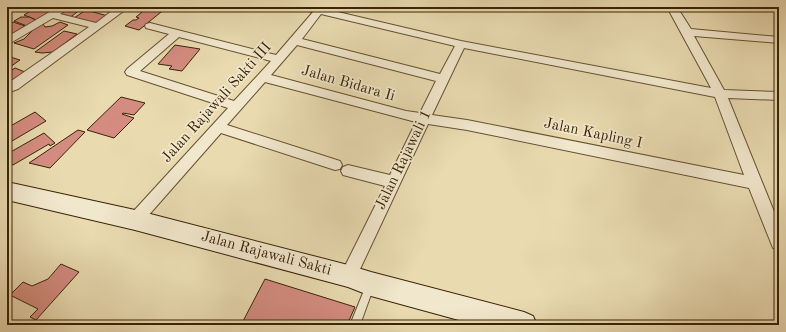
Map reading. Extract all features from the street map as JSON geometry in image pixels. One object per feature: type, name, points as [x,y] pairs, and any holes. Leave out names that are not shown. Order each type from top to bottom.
[{"type":"street","points":[[7,42],[65,7]]},
{"type":"street","points":[[7,89],[14,86],[124,7]]},
{"type":"street","points":[[303,7],[320,9],[461,44],[720,94],[779,96]]},
{"type":"street","points":[[672,7],[720,94],[754,183],[778,237]]},
{"type":"street","name":"Jalan Rajawali Sakti III","points":[[135,220],[295,41],[320,9]]},
{"type":"street","points":[[52,16],[97,26]]},
{"type":"street","points":[[150,26],[278,59]]},
{"type":"street","points":[[687,32],[779,40]]},
{"type":"street","points":[[120,81],[177,33]]},
{"type":"street","points":[[295,41],[442,79]]},
{"type":"street","name":"Jalan Rajawali 1","points":[[348,276],[442,79],[461,44]]},
{"type":"street","points":[[131,72],[236,106]]},
{"type":"street","name":"Jalan Bidara Ii","points":[[263,77],[406,116],[424,119]]},
{"type":"street","name":"Jalan Kapling I","points":[[424,119],[467,125],[754,183]]},
{"type":"street","points":[[217,127],[341,168],[394,182]]},
{"type":"street","name":"Jalan Rajawali Sakti","points":[[7,191],[135,220],[348,276],[371,284],[524,325]]},
{"type":"lane","points":[[355,325],[371,284]]},
{"type":"building","points":[[34,7],[45,7],[54,10],[39,21],[24,15]]},
{"type":"building","points":[[68,7],[80,10],[69,18],[57,15]]},
{"type":"building","points":[[148,7],[166,8],[139,30],[125,26],[133,20],[139,18],[136,17]]},
{"type":"building","points":[[86,10],[108,16],[97,24],[74,18]]},
{"type":"building","points":[[21,17],[29,17],[36,20],[27,26],[14,21]]},
{"type":"building","points":[[13,22],[25,26],[7,37],[7,26]]},
{"type":"building","points":[[60,22],[68,25],[34,49],[14,43],[24,39],[37,26],[43,24],[45,27],[52,26]]},
{"type":"building","points":[[64,31],[77,34],[53,52],[35,52]]},
{"type":"building","points":[[175,45],[200,49],[182,71],[169,69],[172,66],[158,64]]},
{"type":"building","points":[[7,56],[20,60],[7,69]]},
{"type":"building","points":[[15,68],[25,72],[7,84],[7,73]]},
{"type":"building","points":[[121,97],[145,103],[134,115],[122,114],[134,118],[114,138],[87,130]]},
{"type":"building","points":[[35,112],[46,121],[7,144],[7,128]]},
{"type":"building","points":[[78,130],[85,132],[50,168],[29,163]]},
{"type":"building","points":[[44,133],[55,143],[50,146],[49,144],[13,165],[7,159],[7,154]]},
{"type":"building","points":[[61,264],[79,272],[36,320],[30,317],[38,309],[10,295],[23,282],[32,286],[48,279]]},
{"type":"building","points":[[265,279],[355,307],[347,325],[241,325]]}]
